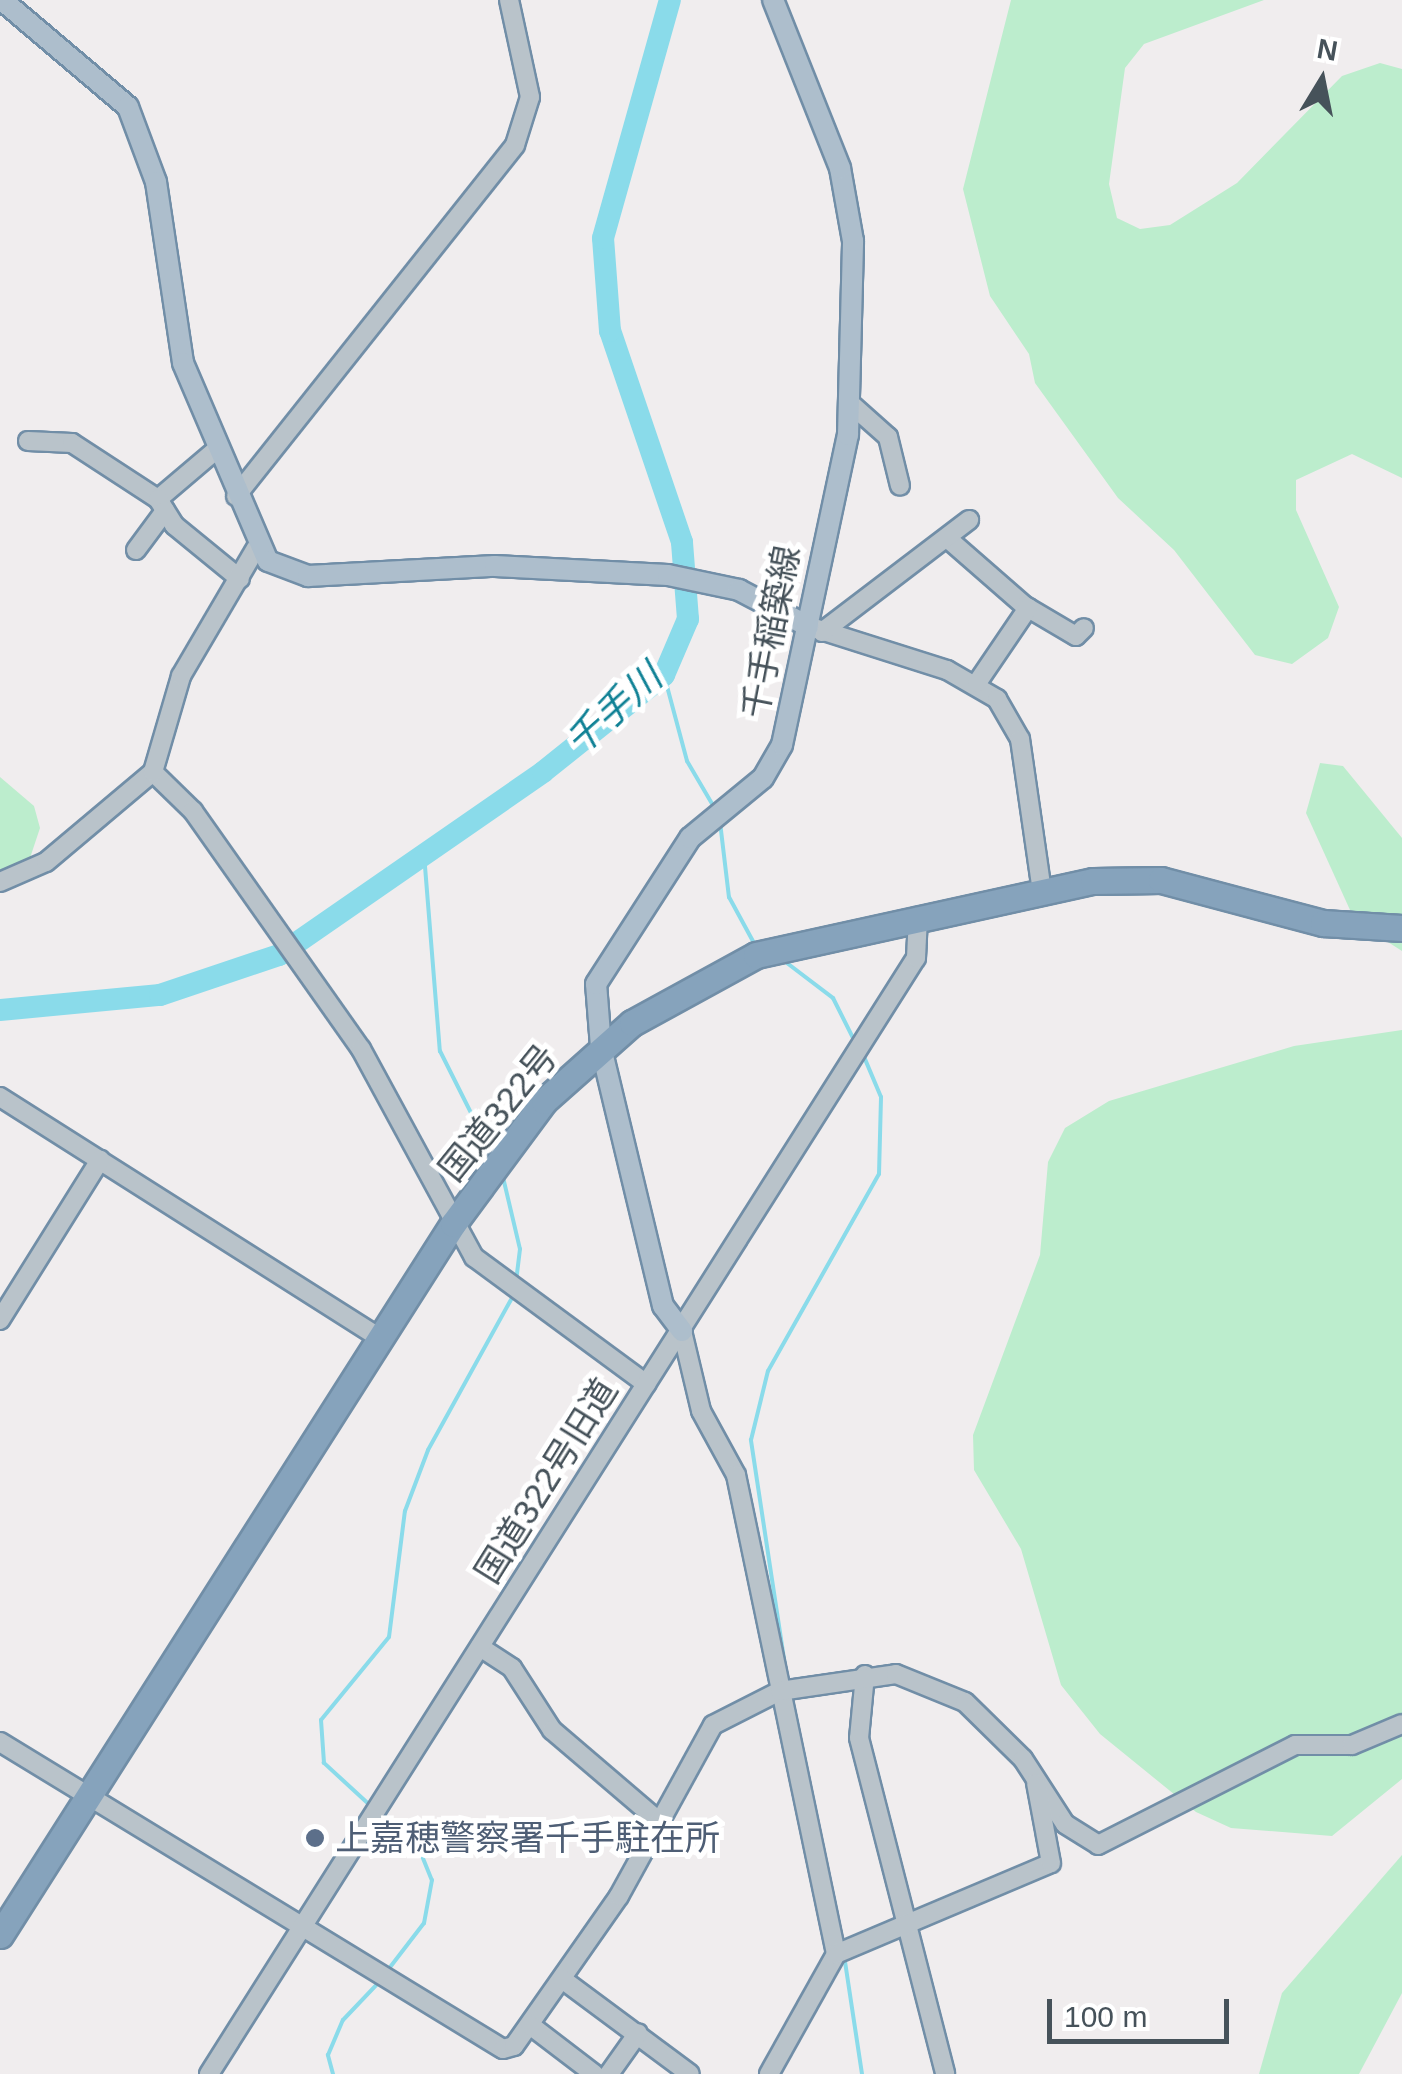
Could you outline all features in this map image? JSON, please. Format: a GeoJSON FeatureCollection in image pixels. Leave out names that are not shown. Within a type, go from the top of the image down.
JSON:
{"type":"FeatureCollection","features":[{"type":"Feature","properties":{"kind":"highway","name":"国道322号"},"geometry":{"type":"LineString","coordinates":[[0,1936],[454,1224],[508,1148],[601,1047],[669,998],[756,956],[792,945],[1042,891],[1162,880],[1323,923],[1402,928]]}},
{"type":"Feature","properties":{"kind":"main road"},"geometry":{"type":"LineString","coordinates":[[2,0],[128,107],[156,182],[183,363],[256,548],[285,572],[308,576],[495,566],[668,574],[705,580],[815,629]]}},
{"type":"Feature","properties":{"kind":"main road","name":"千手稲築線"},"geometry":{"type":"LineString","coordinates":[[682,1330],[662,1306],[601,1047],[596,984],[690,838],[763,778],[792,713],[815,629],[852,405],[853,241],[840,168],[773,0]]}},
{"type":"Feature","properties":{"kind":"street"},"geometry":{"type":"LineString","coordinates":[[236,496],[515,145],[530,97],[509,0]]}},
{"type":"Feature","properties":{"kind":"street"},"geometry":{"type":"LineString","coordinates":[[852,405],[873,414],[888,437],[900,486]]}},
{"type":"Feature","properties":{"kind":"street"},"geometry":{"type":"LineString","coordinates":[[28,440],[72,442],[161,505],[240,579]]}},
{"type":"Feature","properties":{"kind":"street"},"geometry":{"type":"LineString","coordinates":[[136,550],[161,505],[217,448]]}},
{"type":"Feature","properties":{"kind":"street"},"geometry":{"type":"LineString","coordinates":[[815,629],[969,520]]}},
{"type":"Feature","properties":{"kind":"street"},"geometry":{"type":"LineString","coordinates":[[947,538],[1028,608],[1076,636],[1084,628]]}},
{"type":"Feature","properties":{"kind":"street"},"geometry":{"type":"LineString","coordinates":[[0,882],[46,862],[153,772],[180,676],[256,548]]}},
{"type":"Feature","properties":{"kind":"street"},"geometry":{"type":"LineString","coordinates":[[977,683],[1028,608]]}},
{"type":"Feature","properties":{"kind":"street"},"geometry":{"type":"LineString","coordinates":[[815,629],[977,683],[1020,740],[1042,891]]}},
{"type":"Feature","properties":{"kind":"street"},"geometry":{"type":"LineString","coordinates":[[153,772],[193,811],[361,1049],[474,1257],[646,1384]]}},
{"type":"Feature","properties":{"kind":"street","name":"国道322号旧道"},"geometry":{"type":"LineString","coordinates":[[209,2074],[916,958],[918,917]]}},
{"type":"Feature","properties":{"kind":"street"},"geometry":{"type":"LineString","coordinates":[[0,1097],[381,1339]]}},
{"type":"Feature","properties":{"kind":"street"},"geometry":{"type":"LineString","coordinates":[[0,1320],[100,1160]]}},
{"type":"Feature","properties":{"kind":"street"},"geometry":{"type":"LineString","coordinates":[[682,1330],[702,1410],[736,1475],[836,1954]]}},
{"type":"Feature","properties":{"kind":"street"},"geometry":{"type":"LineString","coordinates":[[480,1647],[512,1668],[552,1730],[655,1818]]}},
{"type":"Feature","properties":{"kind":"street"},"geometry":{"type":"LineString","coordinates":[[0,1742],[502,2048],[530,2025],[619,1896],[655,1818],[713,1725],[780,1691],[865,1675],[896,1674],[965,1702],[1036,1782],[1065,1824],[1098,1845],[1295,1745],[1352,1745],[1402,1724]]}},
{"type":"Feature","properties":{"kind":"street"},"geometry":{"type":"LineString","coordinates":[[865,1675],[860,1738],[912,1920],[945,2074]]}},
{"type":"Feature","properties":{"kind":"street"},"geometry":{"type":"LineString","coordinates":[[769,2074],[836,1954],[1051,1863],[1036,1782]]}},
{"type":"Feature","properties":{"kind":"street"},"geometry":{"type":"LineString","coordinates":[[562,1978],[690,2074]]}},
{"type":"Feature","properties":{"kind":"street"},"geometry":{"type":"LineString","coordinates":[[530,2025],[594,2074]]}},
{"type":"Feature","properties":{"kind":"street"},"geometry":{"type":"LineString","coordinates":[[609,2074],[638,2033]]}},
{"type":"Feature","properties":{"kind":"green space"},"geometry":{"type":"Polygon","coordinates":[[[1011,0],[1264,0],[1144,44],[1125,68],[1109,184],[1117,218],[1140,229],[1170,225],[1237,183],[1342,76],[1380,63],[1402,69],[1402,478],[1352,454],[1296,480],[1296,510],[1339,607],[1328,638],[1292,664],[1255,655],[1174,550],[1118,498],[1035,383],[1029,354],[990,296],[963,189],[1011,0]]]}},
{"type":"Feature","properties":{"kind":"green space"},"geometry":{"type":"Polygon","coordinates":[[[1320,763],[1343,766],[1402,838],[1402,951],[1355,921],[1306,813],[1320,763]]]}},
{"type":"Feature","properties":{"kind":"green space"},"geometry":{"type":"Polygon","coordinates":[[[0,777],[34,806],[40,828],[30,858],[0,873],[0,777]]]}},
{"type":"Feature","properties":{"kind":"green space"},"geometry":{"type":"Polygon","coordinates":[[[1402,1030],[1402,1779],[1332,1836],[1231,1828],[1196,1812],[1100,1734],[1061,1685],[1021,1549],[974,1470],[973,1435],[1040,1255],[1048,1162],[1065,1128],[1109,1101],[1294,1046],[1402,1030]]]}},
{"type":"Feature","properties":{"kind":"green space"},"geometry":{"type":"Polygon","coordinates":[[[1402,1855],[1402,1993],[1359,2074],[1259,2074],[1282,1993],[1402,1855]]]}},
{"type":"Feature","properties":{"kind":"waterway","name":"千手川"},"geometry":{"type":"LineString","coordinates":[[0,1010],[160,995],[279,955],[543,772],[664,675],[688,619],[682,542],[610,331],[603,238],[670,0]]}},
{"type":"Feature","properties":{"kind":"waterway"},"geometry":{"type":"LineString","coordinates":[[664,675],[687,761],[715,809]]}},
{"type":"Feature","properties":{"kind":"waterway"},"geometry":{"type":"LineString","coordinates":[[720,822],[729,897],[754,943]]}},
{"type":"Feature","properties":{"kind":"waterway"},"geometry":{"type":"LineString","coordinates":[[424,854],[440,1051],[493,1157]]}},
{"type":"Feature","properties":{"kind":"waterway"},"geometry":{"type":"LineString","coordinates":[[783,960],[833,998],[856,1044]]}},
{"type":"Feature","properties":{"kind":"waterway"},"geometry":{"type":"LineString","coordinates":[[786,1672],[751,1440],[768,1371],[879,1174],[881,1097],[862,1052]]}},
{"type":"Feature","properties":{"kind":"waterway"},"geometry":{"type":"LineString","coordinates":[[502,1173],[520,1249],[516,1281]]}},
{"type":"Feature","properties":{"kind":"waterway"},"geometry":{"type":"LineString","coordinates":[[373,1808],[324,1763],[321,1720],[389,1637],[405,1511],[428,1450],[513,1296]]}},
{"type":"Feature","properties":{"kind":"waterway"},"geometry":{"type":"LineString","coordinates":[[804,1759],[840,1931]]}},
{"type":"Feature","properties":{"kind":"waterway"},"geometry":{"type":"LineString","coordinates":[[381,1813],[418,1846],[432,1880],[424,1923],[388,1970]]}},
{"type":"Feature","properties":{"kind":"waterway"},"geometry":{"type":"LineString","coordinates":[[844,1955],[862,2074]]}},
{"type":"Feature","properties":{"kind":"waterway"},"geometry":{"type":"LineString","coordinates":[[333,2074],[328,2055],[343,2020],[379,1982]]}},
{"type":"Feature","properties":{"kind":"place","name":"上嘉穂警察署千手駐在所"},"geometry":{"type":"Point","coordinates":[315,1838]}}]}
